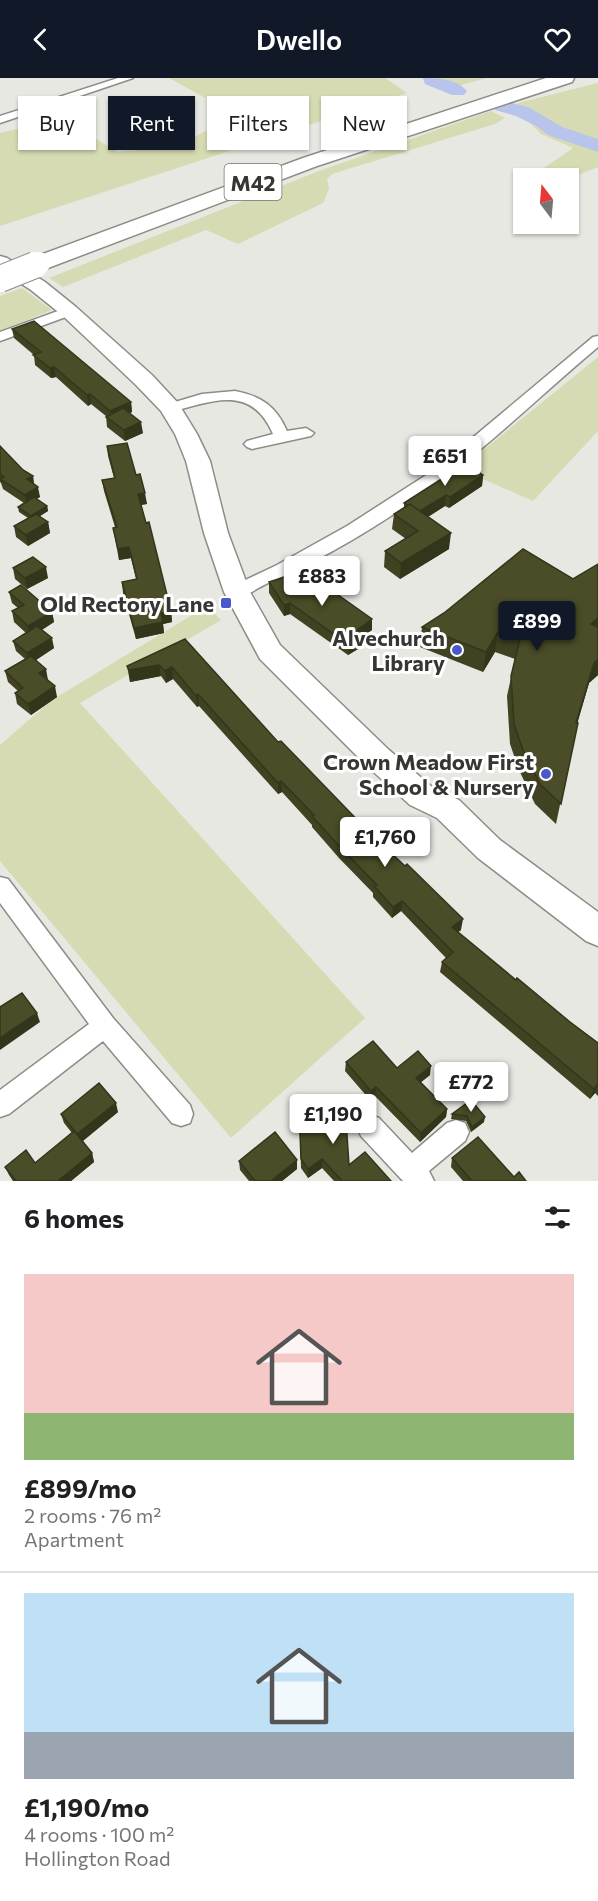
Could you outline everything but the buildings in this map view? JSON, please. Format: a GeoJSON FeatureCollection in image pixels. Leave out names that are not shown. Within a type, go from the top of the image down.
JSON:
{"type":"FeatureCollection","features":[{"type":"Feature","properties":{"kind":"highway","name":"M42"},"geometry":{"type":"LineString","coordinates":[[499,92],[525,78]]}},
{"type":"Feature","properties":{"kind":"highway","name":"M42"},"geometry":{"type":"LineString","coordinates":[[0,262],[32,258],[310,162],[460,104],[499,92],[565,78]]}},
{"type":"Feature","properties":{"kind":"highway","name":"M42"},"geometry":{"type":"LineString","coordinates":[[0,279],[32,258]]}},
{"type":"Feature","properties":{"kind":"main road"},"geometry":{"type":"LineString","coordinates":[[0,262],[38,286],[69,311],[144,380],[170,408],[186,434],[198,461],[216,532],[237,592],[270,652],[378,758],[421,796],[448,809],[489,849],[598,931]]}},
{"type":"Feature","properties":{"kind":"street"},"geometry":{"type":"LineString","coordinates":[[0,120],[128,78]]}},
{"type":"Feature","properties":{"kind":"street"},"geometry":{"type":"LineString","coordinates":[[0,337],[69,311]]}},
{"type":"Feature","properties":{"kind":"street"},"geometry":{"type":"LineString","coordinates":[[237,592],[246,585],[280,572],[312,555],[414,492],[459,460],[598,340]]}},
{"type":"Feature","properties":{"kind":"street"},"geometry":{"type":"LineString","coordinates":[[170,408],[195,399],[225,394],[244,397],[262,405],[279,427],[282,436]]}},
{"type":"Feature","properties":{"kind":"street"},"geometry":{"type":"LineString","coordinates":[[252,444],[282,436],[306,433]]}},
{"type":"Feature","properties":{"kind":"street"},"geometry":{"type":"LineString","coordinates":[[0,886],[105,1026],[181,1113]]}},
{"type":"Feature","properties":{"kind":"street"},"geometry":{"type":"LineString","coordinates":[[0,1105],[105,1026]]}},
{"type":"Feature","properties":{"kind":"street"},"geometry":{"type":"LineString","coordinates":[[370,1127],[416,1176],[456,1132]]}},
{"type":"Feature","properties":{"kind":"green space"},"geometry":{"type":"Polygon","coordinates":[[[169,78],[385,78],[407,93],[398,96],[321,96],[321,121],[309,125],[309,96],[207,96],[207,99],[169,78]]]}},
{"type":"Feature","properties":{"kind":"green space"},"geometry":{"type":"Polygon","coordinates":[[[421,78],[487,78],[450,88],[421,78]]]}},
{"type":"Feature","properties":{"kind":"green space"},"geometry":{"type":"Polygon","coordinates":[[[598,83],[598,167],[579,174],[579,168],[544,168],[573,148],[541,134],[524,117],[505,109],[518,103],[598,83]]]}},
{"type":"Feature","properties":{"kind":"green space"},"geometry":{"type":"Polygon","coordinates":[[[491,111],[505,118],[495,124],[332,174],[327,179],[329,189],[323,203],[238,244],[206,230],[63,287],[49,278],[319,171],[379,150],[407,150],[407,140],[491,111]]]}},
{"type":"Feature","properties":{"kind":"green space"},"geometry":{"type":"Polygon","coordinates":[[[18,129],[18,150],[96,150],[96,139],[108,146],[108,150],[117,152],[195,150],[195,137],[207,130],[207,150],[233,150],[0,226],[0,133],[18,129]]]}},
{"type":"Feature","properties":{"kind":"green space"},"geometry":{"type":"Polygon","coordinates":[[[22,288],[52,310],[0,331],[0,296],[22,288]]]}},
{"type":"Feature","properties":{"kind":"green space"},"geometry":{"type":"Polygon","coordinates":[[[598,357],[598,431],[533,501],[460,469],[598,357]]]}},
{"type":"Feature","properties":{"kind":"green space"},"geometry":{"type":"Polygon","coordinates":[[[207,606],[221,620],[80,703],[365,1018],[231,1138],[0,861],[0,745],[52,700],[207,606]]]}},
{"type":"Feature","properties":{"kind":"waterway"},"geometry":{"type":"LineString","coordinates":[[432,78],[431,80],[458,91]]}},
{"type":"Feature","properties":{"kind":"waterway"},"geometry":{"type":"LineString","coordinates":[[502,106],[523,112],[555,131],[598,146]]}},
{"type":"Feature","properties":{"kind":"place","name":"Old Rectory Lane"},"geometry":{"type":"Point","coordinates":[226,603]}},
{"type":"Feature","properties":{"kind":"place","name":"Alvechurch Library"},"geometry":{"type":"Point","coordinates":[457,650]}},
{"type":"Feature","properties":{"kind":"place","name":"Crown Meadow First School & Nursery"},"geometry":{"type":"Point","coordinates":[546,774]}}]}
